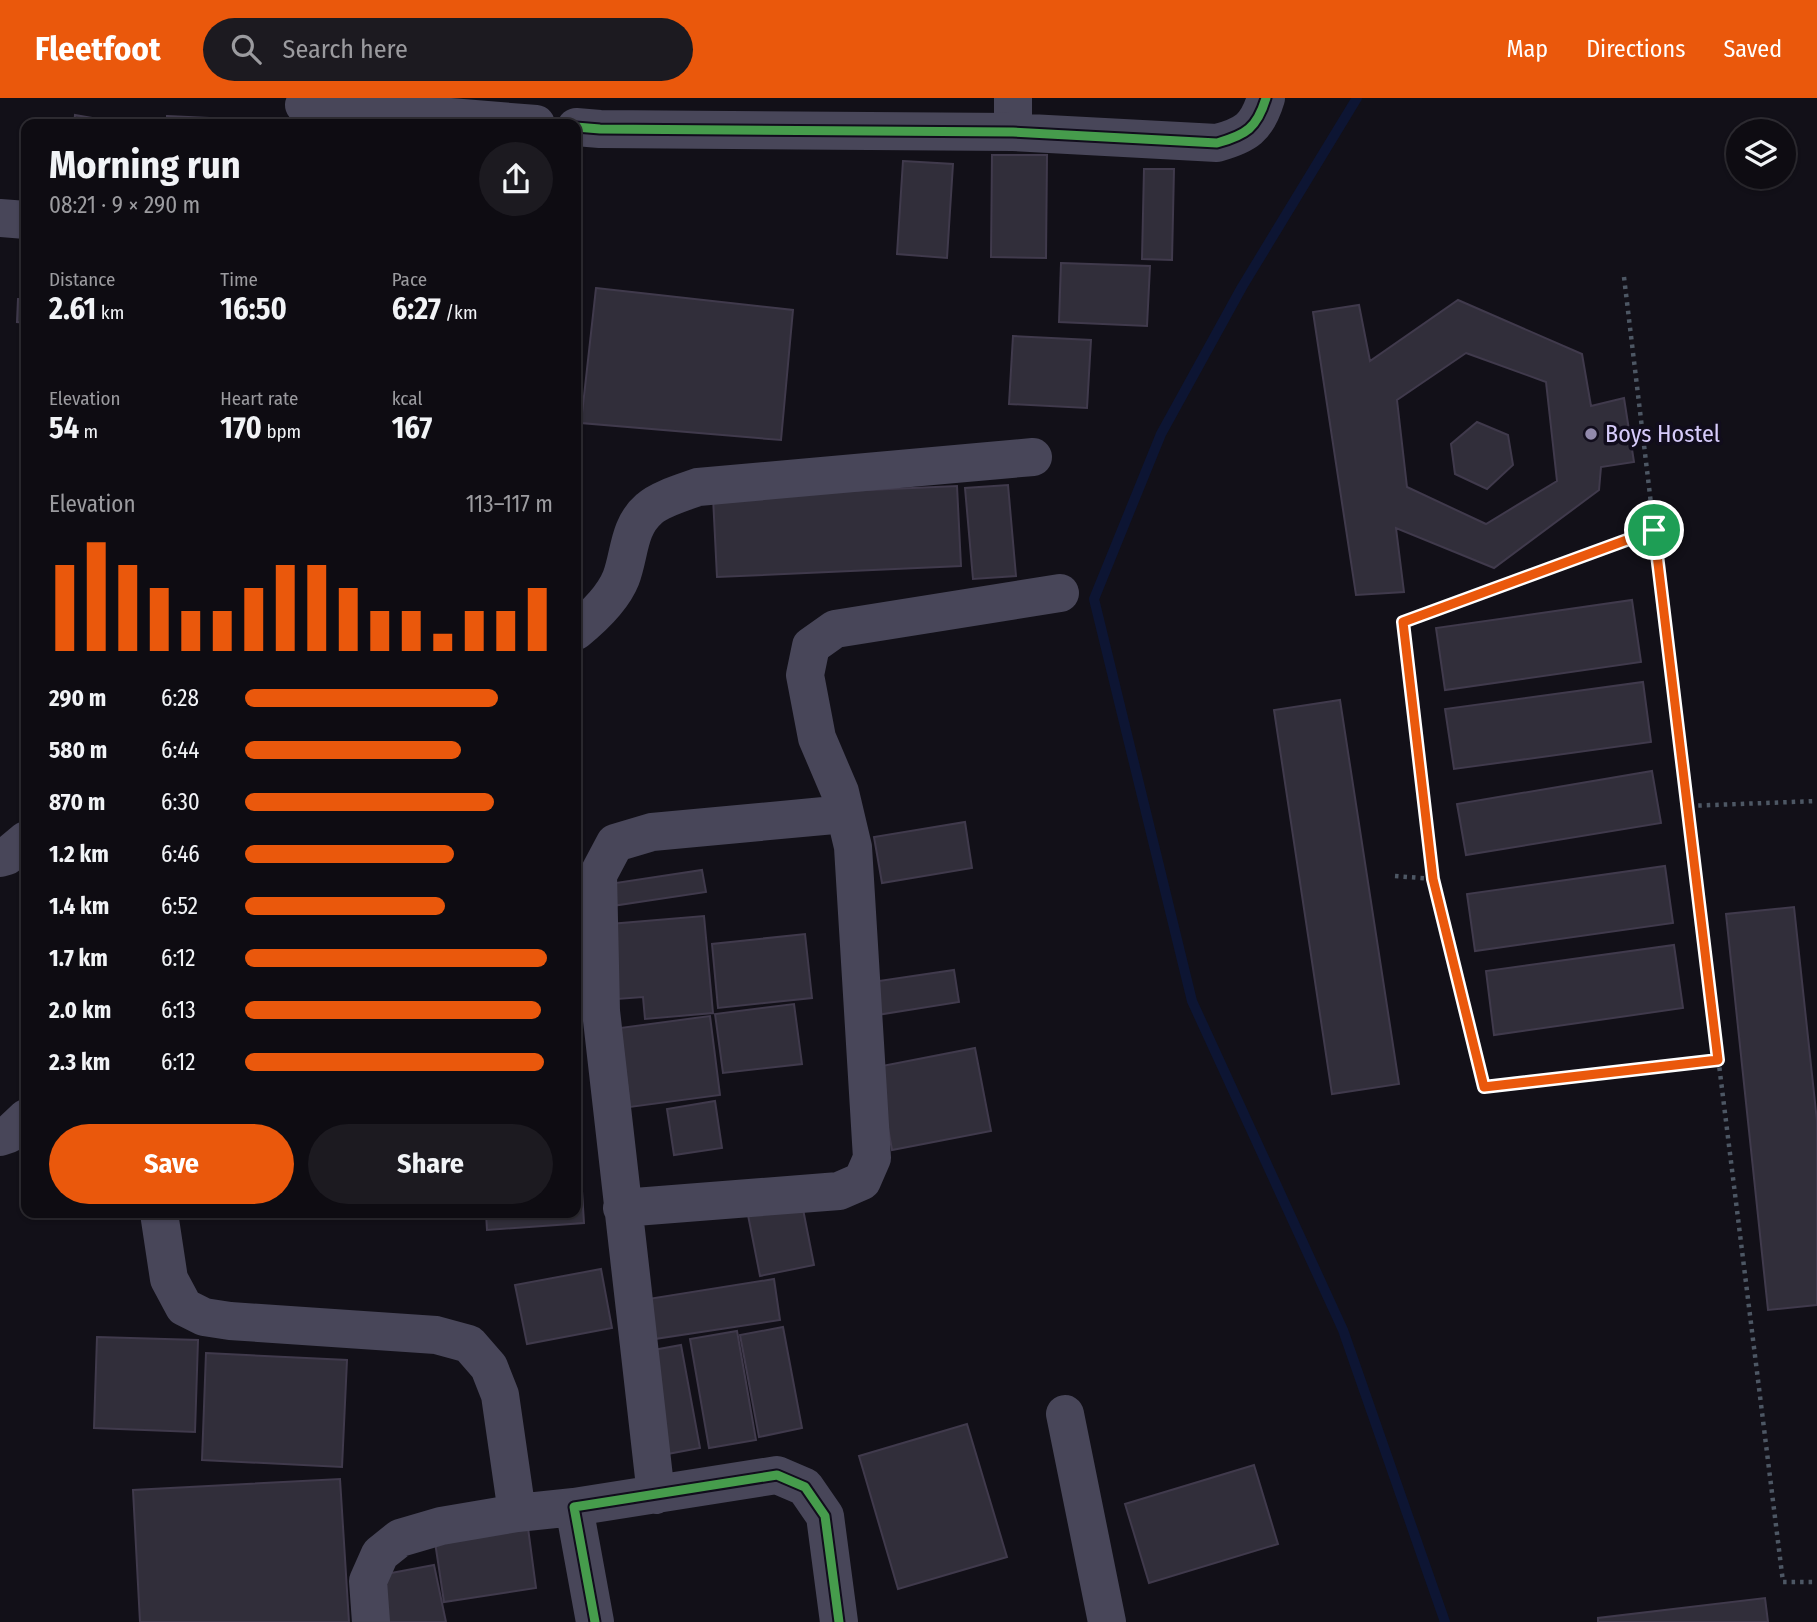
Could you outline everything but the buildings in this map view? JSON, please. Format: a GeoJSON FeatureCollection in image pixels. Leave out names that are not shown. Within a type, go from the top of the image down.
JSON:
{"type":"FeatureCollection","features":[{"type":"Feature","properties":{"kind":"street"},"geometry":{"type":"LineString","coordinates":[[581,127],[614,130],[1013,115],[1217,143],[1239,137],[1258,120],[1266,98]]}},
{"type":"Feature","properties":{"kind":"street"},"geometry":{"type":"LineString","coordinates":[[303,109],[458,119]]}},
{"type":"Feature","properties":{"kind":"street"},"geometry":{"type":"LineString","coordinates":[[0,218],[21,219]]}},
{"type":"Feature","properties":{"kind":"street"},"geometry":{"type":"LineString","coordinates":[[581,627],[597,614],[620,580],[633,530],[649,508],[690,490],[698,487],[1033,457]]}},
{"type":"Feature","properties":{"kind":"street"},"geometry":{"type":"LineString","coordinates":[[622,1208],[839,1191],[862,1181],[872,1158],[853,847],[841,792],[817,738],[805,675],[811,646],[835,629],[1060,593]]}},
{"type":"Feature","properties":{"kind":"street"},"geometry":{"type":"LineString","coordinates":[[656,1495],[622,1208],[588,1012],[598,874],[615,843],[652,832],[845,814]]}},
{"type":"Feature","properties":{"kind":"street"},"geometry":{"type":"LineString","coordinates":[[0,859],[21,844]]}},
{"type":"Feature","properties":{"kind":"street"},"geometry":{"type":"LineString","coordinates":[[0,1138],[21,1122]]}},
{"type":"Feature","properties":{"kind":"street"},"geometry":{"type":"LineString","coordinates":[[160,1218],[169,1279],[184,1307],[204,1317],[436,1335],[469,1344],[489,1367],[500,1395],[517,1513]]}},
{"type":"Feature","properties":{"kind":"street"},"geometry":{"type":"LineString","coordinates":[[1065,1414],[1107,1622]]}},
{"type":"Feature","properties":{"kind":"street"},"geometry":{"type":"LineString","coordinates":[[371,1622],[368,1581],[380,1554],[400,1538],[441,1527],[517,1513],[574,1507],[777,1475],[805,1487],[825,1516],[839,1622]]}},
{"type":"Feature","properties":{"kind":"street"},"geometry":{"type":"LineString","coordinates":[[574,1507],[595,1622]]}},
{"type":"Feature","properties":{"kind":"path"},"geometry":{"type":"LineString","coordinates":[[1624,277],[1783,1581],[1817,1583]]}},
{"type":"Feature","properties":{"kind":"path"},"geometry":{"type":"LineString","coordinates":[[1654,530],[1403,622],[1433,879],[1484,1087],[1718,1060]]}},
{"type":"Feature","properties":{"kind":"path"},"geometry":{"type":"LineString","coordinates":[[1687,806],[1817,801]]}},
{"type":"Feature","properties":{"kind":"path"},"geometry":{"type":"LineString","coordinates":[[1395,876],[1433,879]]}},
{"type":"Feature","properties":{"kind":"waterway"},"geometry":{"type":"LineString","coordinates":[[1357,98],[1242,287],[1161,434],[1094,599],[1192,1001],[1343,1330],[1445,1622]]}},
{"type":"Feature","properties":{"kind":"cycle path"},"geometry":{"type":"LineString","coordinates":[[581,127],[1013,132],[1217,143],[1236,137],[1249,129],[1259,117],[1266,98]]}},
{"type":"Feature","properties":{"kind":"cycle path"},"geometry":{"type":"LineString","coordinates":[[595,1622],[574,1507],[777,1475],[805,1487],[825,1516],[839,1622]]}},
{"type":"Feature","properties":{"kind":"place","name":"Boys Hostel"},"geometry":{"type":"Point","coordinates":[1591,434]}},
{"type":"Feature","properties":{"kind":"route"},"geometry":{"type":"LineString","coordinates":[[1654,530],[1718,1060],[1484,1087],[1433,879],[1403,622],[1654,530]]}}]}
